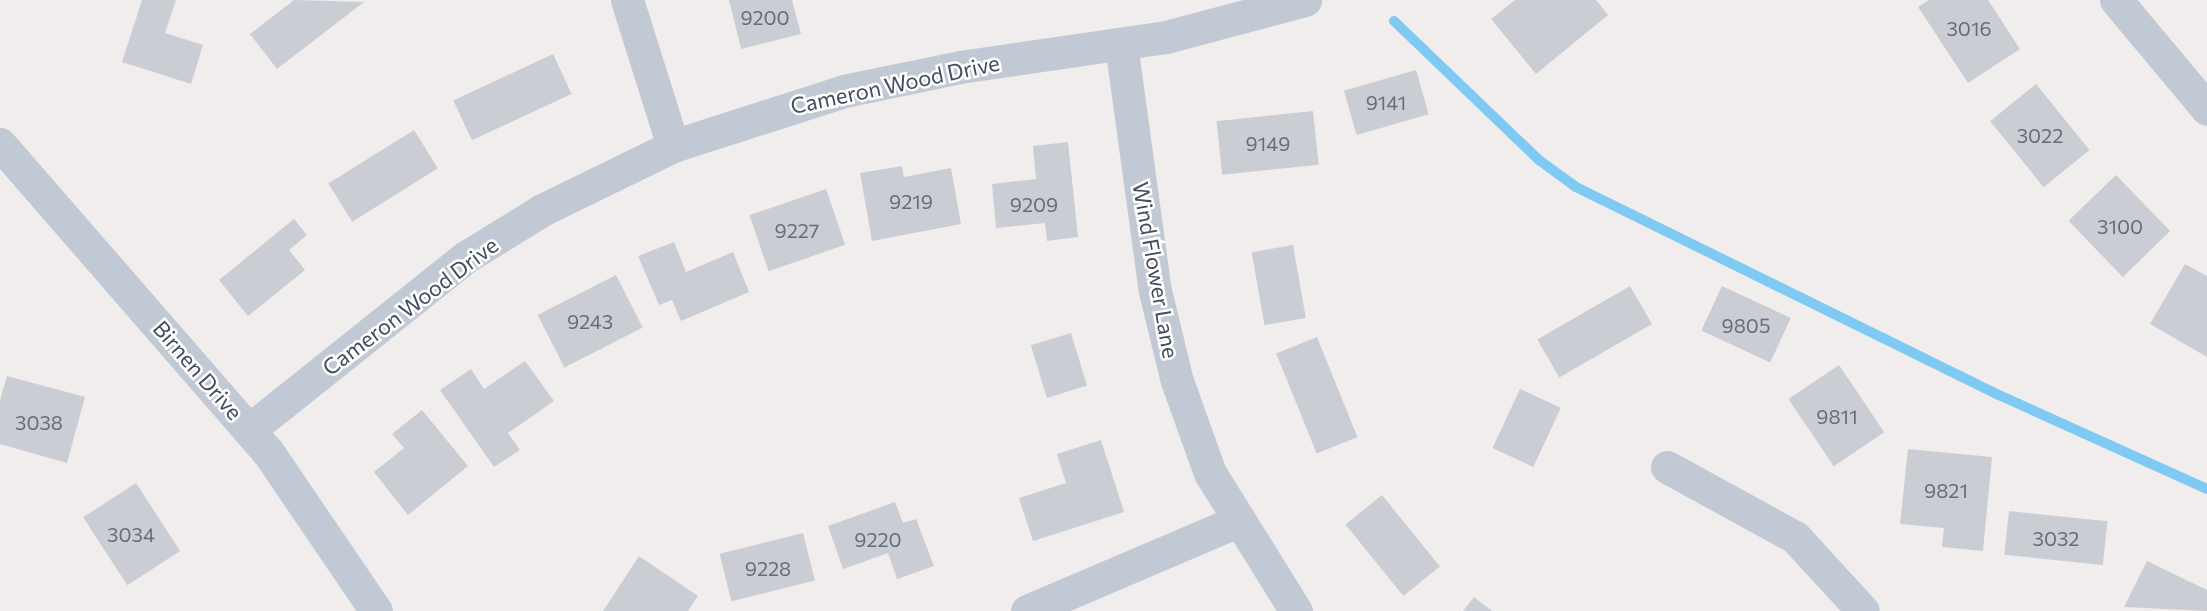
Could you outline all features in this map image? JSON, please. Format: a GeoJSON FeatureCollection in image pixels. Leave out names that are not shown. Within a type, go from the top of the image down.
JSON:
{"type":"FeatureCollection","features":[{"type":"Feature","properties":{"kind":"street"},"geometry":{"type":"LineString","coordinates":[[627,0],[674,146]]}},
{"type":"Feature","properties":{"kind":"street","name":"Cameron Wood Drive"},"geometry":{"type":"LineString","coordinates":[[249,430],[466,257],[542,210],[674,146],[844,90],[1121,44],[1305,0]]}},
{"type":"Feature","properties":{"kind":"street"},"geometry":{"type":"LineString","coordinates":[[2116,0],[2207,109]]}},
{"type":"Feature","properties":{"kind":"street","name":"Wind Flower Lane"},"geometry":{"type":"LineString","coordinates":[[1121,44],[1165,336],[1210,473],[1236,522],[1296,611]]}},
{"type":"Feature","properties":{"kind":"street","name":"Birnen Drive"},"geometry":{"type":"LineString","coordinates":[[0,144],[249,430],[376,611]]}},
{"type":"Feature","properties":{"kind":"street"},"geometry":{"type":"LineString","coordinates":[[1667,467],[1795,537],[1863,611]]}},
{"type":"Feature","properties":{"kind":"street"},"geometry":{"type":"LineString","coordinates":[[1027,611],[1236,522]]}},
{"type":"Feature","properties":{"kind":"building"},"geometry":{"type":"Polygon","coordinates":[[[142,0],[176,0],[165,33],[203,45],[191,84],[122,62],[142,0]]]}},
{"type":"Feature","properties":{"kind":"building"},"geometry":{"type":"Polygon","coordinates":[[[294,0],[364,2],[277,69],[250,34],[294,0]]]}},
{"type":"Feature","properties":{"kind":"building"},"geometry":{"type":"Polygon","coordinates":[[[729,0],[792,0],[801,34],[741,49],[729,0]]]}},
{"type":"Feature","properties":{"kind":"building"},"geometry":{"type":"Polygon","coordinates":[[[1515,0],[1596,0],[1608,15],[1536,74],[1491,19],[1515,0]]]}},
{"type":"Feature","properties":{"kind":"building"},"geometry":{"type":"Polygon","coordinates":[[[1929,0],[1988,0],[2020,49],[1968,83],[1918,7],[1929,0]]]}},
{"type":"Feature","properties":{"kind":"building"},"geometry":{"type":"Polygon","coordinates":[[[553,54],[572,94],[472,140],[453,100],[553,54]]]}},
{"type":"Feature","properties":{"kind":"building"},"geometry":{"type":"Polygon","coordinates":[[[1416,70],[1429,114],[1357,135],[1344,91],[1416,70]]]}},
{"type":"Feature","properties":{"kind":"building"},"geometry":{"type":"Polygon","coordinates":[[[2036,84],[2089,150],[2044,187],[1990,121],[2036,84]]]}},
{"type":"Feature","properties":{"kind":"building"},"geometry":{"type":"Polygon","coordinates":[[[1313,111],[1319,165],[1222,175],[1217,121],[1313,111]]]}},
{"type":"Feature","properties":{"kind":"building"},"geometry":{"type":"Polygon","coordinates":[[[414,130],[438,168],[352,222],[328,184],[414,130]]]}},
{"type":"Feature","properties":{"kind":"building"},"geometry":{"type":"Polygon","coordinates":[[[1068,142],[1078,237],[1047,241],[1045,223],[996,228],[992,184],[1036,179],[1033,146],[1068,142]]]}},
{"type":"Feature","properties":{"kind":"building"},"geometry":{"type":"Polygon","coordinates":[[[902,166],[904,177],[951,168],[961,224],[872,241],[860,173],[902,166]]]}},
{"type":"Feature","properties":{"kind":"building"},"geometry":{"type":"Polygon","coordinates":[[[2116,175],[2170,231],[2123,277],[2069,221],[2116,175]]]}},
{"type":"Feature","properties":{"kind":"building"},"geometry":{"type":"Polygon","coordinates":[[[826,189],[845,245],[769,271],[749,215],[826,189]]]}},
{"type":"Feature","properties":{"kind":"building"},"geometry":{"type":"Polygon","coordinates":[[[294,219],[307,235],[289,250],[305,270],[248,316],[219,280],[294,219]]]}},
{"type":"Feature","properties":{"kind":"building"},"geometry":{"type":"Polygon","coordinates":[[[674,242],[686,272],[733,252],[749,292],[681,321],[672,300],[659,305],[638,256],[674,242]]]}},
{"type":"Feature","properties":{"kind":"building"},"geometry":{"type":"Polygon","coordinates":[[[1293,245],[1306,318],[1264,325],[1252,252],[1293,245]]]}},
{"type":"Feature","properties":{"kind":"building"},"geometry":{"type":"Polygon","coordinates":[[[2185,264],[2207,276],[2207,357],[2150,324],[2185,264]]]}},
{"type":"Feature","properties":{"kind":"building"},"geometry":{"type":"Polygon","coordinates":[[[616,275],[643,328],[564,368],[538,315],[616,275]]]}},
{"type":"Feature","properties":{"kind":"building"},"geometry":{"type":"Polygon","coordinates":[[[1630,286],[1652,324],[1559,378],[1537,340],[1630,286]]]}},
{"type":"Feature","properties":{"kind":"building"},"geometry":{"type":"Polygon","coordinates":[[[1722,286],[1791,318],[1770,363],[1701,330],[1722,286]]]}},
{"type":"Feature","properties":{"kind":"building"},"geometry":{"type":"Polygon","coordinates":[[[1071,333],[1087,386],[1047,398],[1031,345],[1071,333]]]}},
{"type":"Feature","properties":{"kind":"building"},"geometry":{"type":"Polygon","coordinates":[[[1317,337],[1357,437],[1317,454],[1276,353],[1317,337]]]}},
{"type":"Feature","properties":{"kind":"building"},"geometry":{"type":"Polygon","coordinates":[[[525,361],[554,401],[508,433],[520,450],[494,467],[440,390],[471,369],[484,389],[525,361]]]}},
{"type":"Feature","properties":{"kind":"building"},"geometry":{"type":"Polygon","coordinates":[[[1839,365],[1884,432],[1834,466],[1788,399],[1839,365]]]}},
{"type":"Feature","properties":{"kind":"building"},"geometry":{"type":"Polygon","coordinates":[[[7,376],[85,397],[67,463],[0,444],[0,400],[7,376]]]}},
{"type":"Feature","properties":{"kind":"building"},"geometry":{"type":"Polygon","coordinates":[[[1520,389],[1561,408],[1533,467],[1493,448],[1520,389]]]}},
{"type":"Feature","properties":{"kind":"building"},"geometry":{"type":"Polygon","coordinates":[[[422,410],[468,466],[408,515],[374,472],[404,448],[392,434],[422,410]]]}},
{"type":"Feature","properties":{"kind":"building"},"geometry":{"type":"Polygon","coordinates":[[[1101,440],[1124,512],[1033,541],[1019,498],[1066,483],[1057,454],[1101,440]]]}},
{"type":"Feature","properties":{"kind":"building"},"geometry":{"type":"Polygon","coordinates":[[[1908,449],[1992,457],[1983,551],[1942,547],[1944,528],[1900,524],[1908,449]]]}},
{"type":"Feature","properties":{"kind":"building"},"geometry":{"type":"Polygon","coordinates":[[[136,483],[180,551],[127,585],[83,517],[136,483]]]}},
{"type":"Feature","properties":{"kind":"building"},"geometry":{"type":"Polygon","coordinates":[[[1382,495],[1440,566],[1403,596],[1345,525],[1382,495]]]}},
{"type":"Feature","properties":{"kind":"building"},"geometry":{"type":"Polygon","coordinates":[[[895,502],[903,523],[916,519],[934,566],[897,579],[888,553],[843,569],[828,526],[895,502]]]}},
{"type":"Feature","properties":{"kind":"building"},"geometry":{"type":"Polygon","coordinates":[[[2009,511],[2107,521],[2103,565],[2004,555],[2009,511]]]}},
{"type":"Feature","properties":{"kind":"building"},"geometry":{"type":"Polygon","coordinates":[[[803,533],[815,581],[731,601],[720,554],[803,533]]]}},
{"type":"Feature","properties":{"kind":"building"},"geometry":{"type":"Polygon","coordinates":[[[639,556],[698,596],[688,611],[603,611],[639,556]]]}},
{"type":"Feature","properties":{"kind":"building"},"geometry":{"type":"Polygon","coordinates":[[[2147,561],[2207,590],[2207,611],[2124,607],[2147,561]]]}},
{"type":"Feature","properties":{"kind":"building"},"geometry":{"type":"Polygon","coordinates":[[[1474,597],[1492,611],[1463,611],[1474,597]]]}},
{"type":"Feature","properties":{"kind":"waterway"},"geometry":{"type":"LineString","coordinates":[[1394,21],[1539,160],[1576,187],[1999,395],[2207,489]]}}]}
